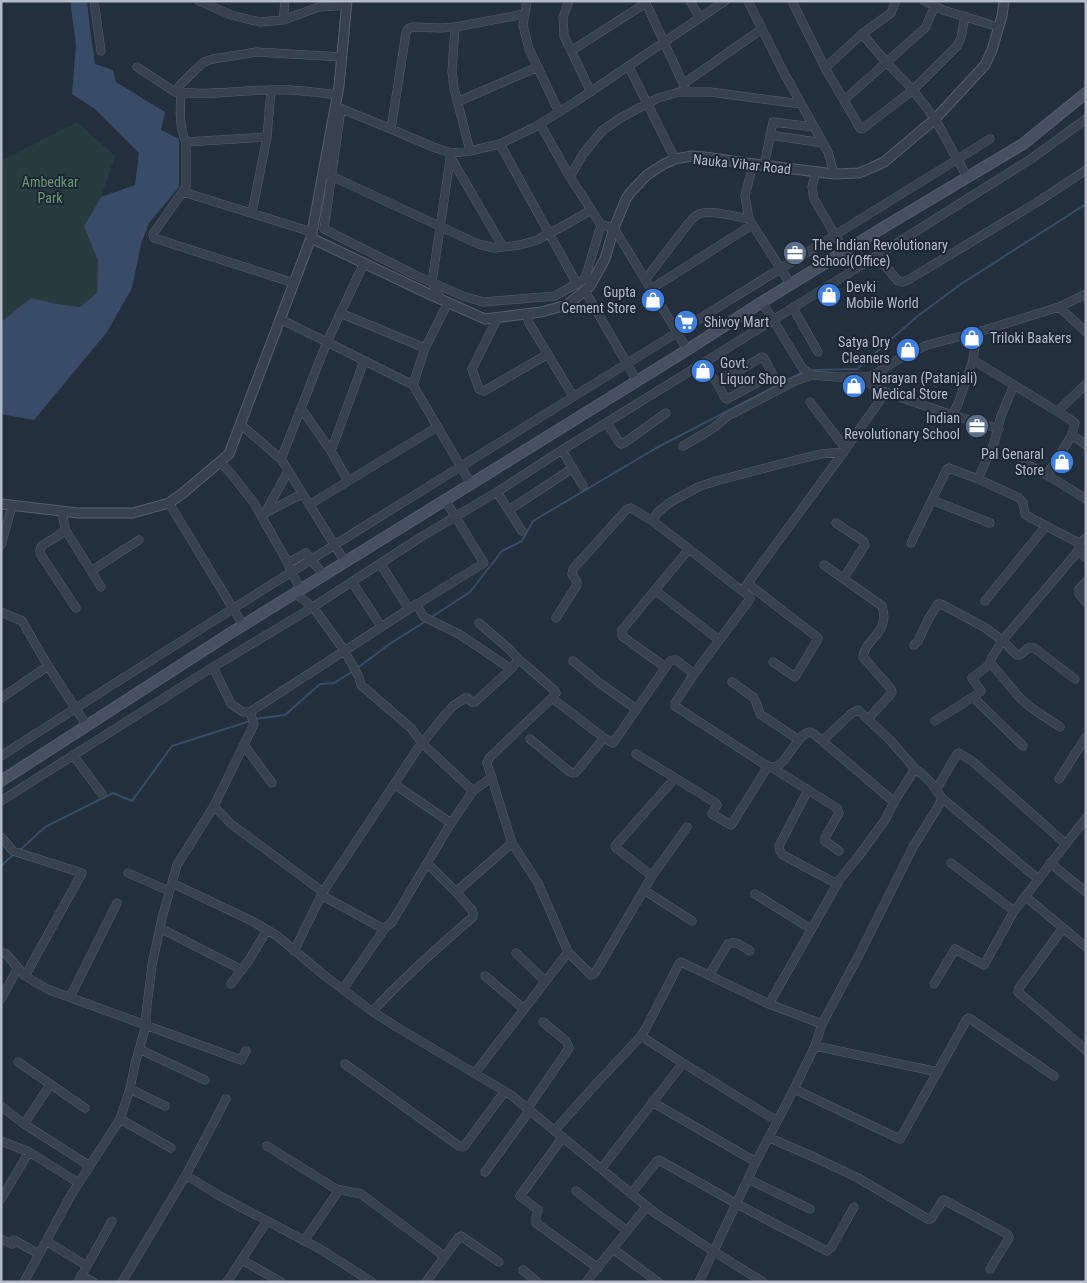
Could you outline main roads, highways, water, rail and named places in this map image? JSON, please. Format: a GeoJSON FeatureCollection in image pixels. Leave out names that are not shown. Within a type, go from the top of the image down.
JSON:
{"type":"FeatureCollection","features":[{"type":"Feature","properties":{"kind":"main road"},"geometry":{"type":"LineString","coordinates":[[1,781],[243,625],[762,302],[1023,144],[1086,93]]}},
{"type":"Feature","properties":{"kind":"water"},"geometry":{"type":"Polygon","coordinates":[[[71,1],[87,1],[95,64],[113,70],[116,82],[165,112],[161,130],[179,139],[179,187],[149,223],[141,244],[132,288],[107,332],[34,420],[1,414],[1,322],[31,298],[80,307],[97,293],[98,261],[84,226],[101,197],[135,185],[139,153],[95,109],[72,94],[76,45],[71,1]]]}},
{"type":"Feature","properties":{"kind":"waterway"},"geometry":{"type":"LineString","coordinates":[[810,371],[857,369],[919,315],[961,284],[1086,204]]}},
{"type":"Feature","properties":{"kind":"waterway"},"geometry":{"type":"LineString","coordinates":[[430,618],[470,592],[502,551],[522,541],[533,521],[658,447],[803,372]]}},
{"type":"Feature","properties":{"kind":"waterway"},"geometry":{"type":"LineString","coordinates":[[356,669],[391,643],[426,621]]}},
{"type":"Feature","properties":{"kind":"waterway"},"geometry":{"type":"LineString","coordinates":[[254,719],[285,715],[320,684],[334,683],[352,672]]}},
{"type":"Feature","properties":{"kind":"waterway"},"geometry":{"type":"LineString","coordinates":[[20,850],[45,827],[113,793],[132,801],[172,746],[250,721]]}},
{"type":"Feature","properties":{"kind":"waterway"},"geometry":{"type":"LineString","coordinates":[[1,866],[14,854]]}},
{"type":"Feature","properties":{"kind":"place","name":"The Indian Revolutionary School(Office)"},"geometry":{"type":"Point","coordinates":[795,253]}},
{"type":"Feature","properties":{"kind":"place","name":"Devki Mobile World"},"geometry":{"type":"Point","coordinates":[829,295]}},
{"type":"Feature","properties":{"kind":"place","name":"Gupta Cement Store"},"geometry":{"type":"Point","coordinates":[653,300]}},
{"type":"Feature","properties":{"kind":"place","name":"Shivoy Mart"},"geometry":{"type":"Point","coordinates":[686,322]}},
{"type":"Feature","properties":{"kind":"place","name":"Triloki Baakers"},"geometry":{"type":"Point","coordinates":[972,338]}},
{"type":"Feature","properties":{"kind":"place","name":"Satya Dry Cleaners"},"geometry":{"type":"Point","coordinates":[908,350]}},
{"type":"Feature","properties":{"kind":"place","name":"Govt. Liquor Shop"},"geometry":{"type":"Point","coordinates":[703,371]}},
{"type":"Feature","properties":{"kind":"place","name":"Narayan (Patanjali) Medical Store"},"geometry":{"type":"Point","coordinates":[854,386]}},
{"type":"Feature","properties":{"kind":"place","name":"Indian Revolutionary School"},"geometry":{"type":"Point","coordinates":[977,426]}},
{"type":"Feature","properties":{"kind":"place","name":"Pal Genaral Store"},"geometry":{"type":"Point","coordinates":[1062,462]}},
{"type":"Feature","properties":{"kind":"park label","name":"Ambedkar Park"},"geometry":{"type":"Point","coordinates":[50,190]}}]}
